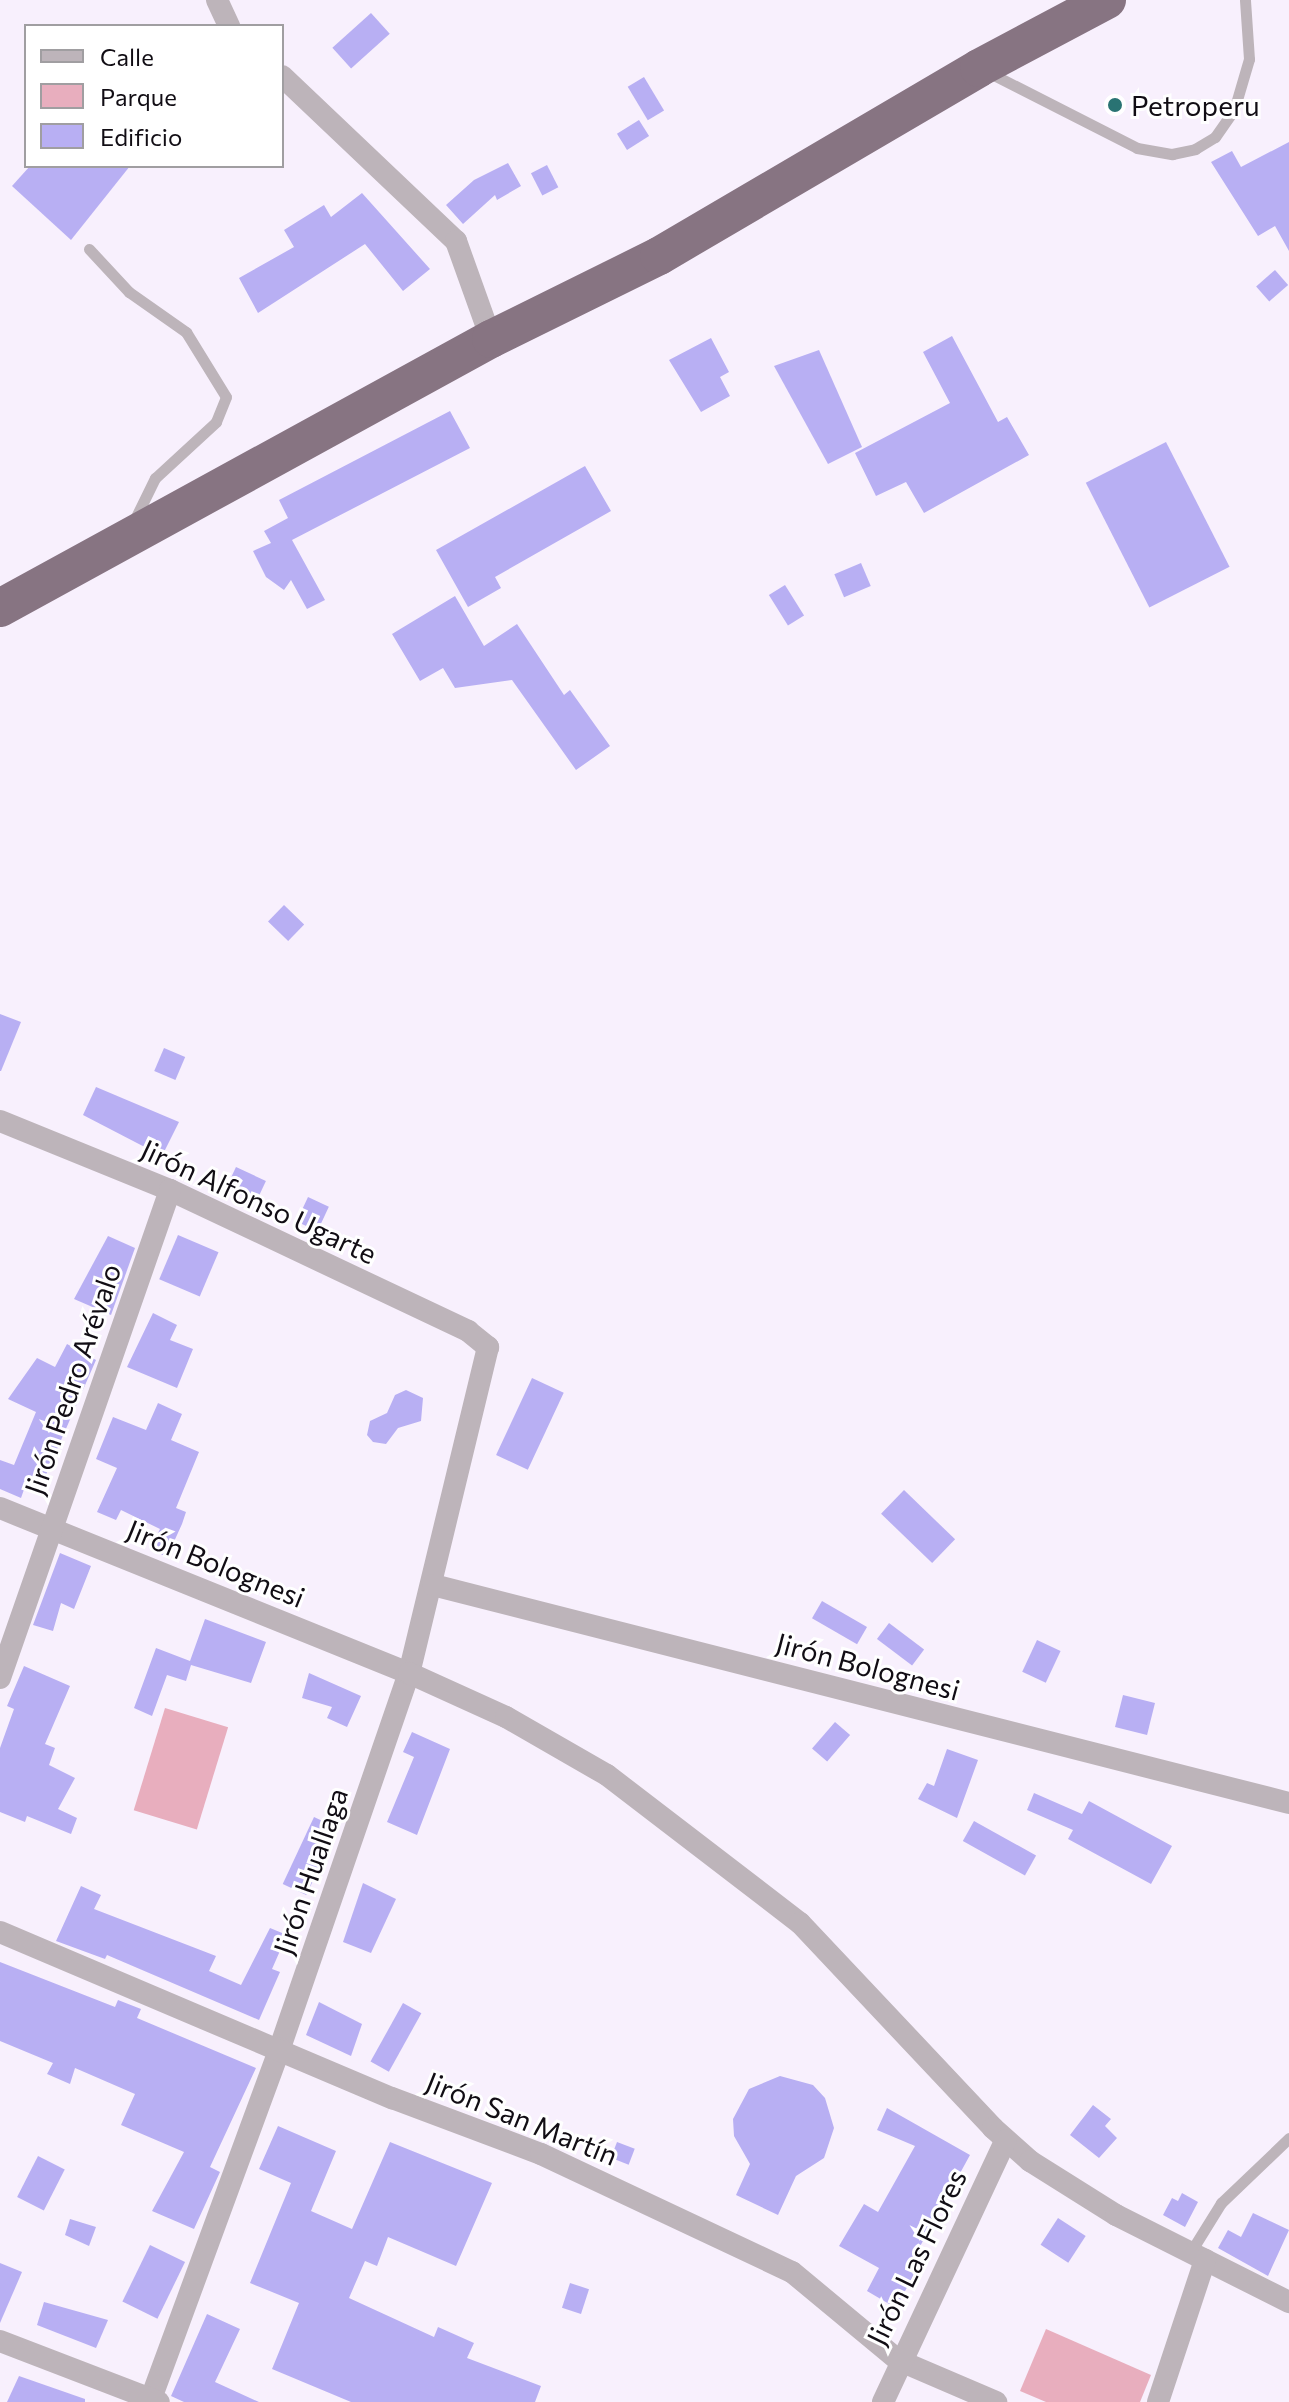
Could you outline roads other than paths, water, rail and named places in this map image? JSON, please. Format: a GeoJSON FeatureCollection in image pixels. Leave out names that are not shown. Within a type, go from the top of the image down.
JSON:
{"type":"FeatureCollection","features":[{"type":"Feature","properties":{"kind":"highway"},"geometry":{"type":"LineString","coordinates":[[0,608],[127,543],[491,339],[659,256],[979,68],[1107,0]]}},
{"type":"Feature","properties":{"kind":"street"},"geometry":{"type":"LineString","coordinates":[[217,0],[228,24]]}},
{"type":"Feature","properties":{"kind":"street"},"geometry":{"type":"LineString","coordinates":[[284,78],[456,241],[491,339]]}},
{"type":"Feature","properties":{"kind":"street","name":"Jirón Alfonso Ugarte"},"geometry":{"type":"LineString","coordinates":[[0,1121],[170,1190],[468,1331],[488,1347]]}},
{"type":"Feature","properties":{"kind":"street","name":"Jirón Pedro Arévalo"},"geometry":{"type":"LineString","coordinates":[[0,1678],[170,1190]]}},
{"type":"Feature","properties":{"kind":"street","name":"Jirón Huallaga"},"geometry":{"type":"LineString","coordinates":[[153,2401],[280,2048],[409,1673],[433,1585],[488,1347]]}},
{"type":"Feature","properties":{"kind":"street","name":"Jirón Bolognesi"},"geometry":{"type":"LineString","coordinates":[[0,1508],[409,1673],[506,1717],[607,1775],[800,1923],[1006,2140],[1116,2215],[1289,2302]]}},
{"type":"Feature","properties":{"kind":"street","name":"Jirón Bolognesi"},"geometry":{"type":"LineString","coordinates":[[433,1585],[1289,1803]]}},
{"type":"Feature","properties":{"kind":"street","name":"Jirón San Martín"},"geometry":{"type":"LineString","coordinates":[[0,1932],[541,2154],[792,2272],[898,2360],[996,2402]]}},
{"type":"Feature","properties":{"kind":"street","name":"Jirón Las Flores"},"geometry":{"type":"LineString","coordinates":[[883,2402],[898,2360],[1006,2140]]}},
{"type":"Feature","properties":{"kind":"street"},"geometry":{"type":"LineString","coordinates":[[1158,2402],[1197,2256]]}},
{"type":"Feature","properties":{"kind":"street"},"geometry":{"type":"LineString","coordinates":[[0,2341],[153,2401]]}},
{"type":"Feature","properties":{"kind":"lane"},"geometry":{"type":"LineString","coordinates":[[979,68],[1137,148],[1172,154],[1195,149],[1215,137],[1234,110],[1249,59],[1245,0]]}},
{"type":"Feature","properties":{"kind":"lane"},"geometry":{"type":"LineString","coordinates":[[89,249],[129,292],[186,332],[226,397],[216,422],[146,491],[127,543]]}},
{"type":"Feature","properties":{"kind":"lane"},"geometry":{"type":"LineString","coordinates":[[1197,2256],[1221,2203],[1289,2138]]}},
{"type":"Feature","properties":{"kind":"place","name":"Petroperu"},"geometry":{"type":"Point","coordinates":[1115,105]}}]}
